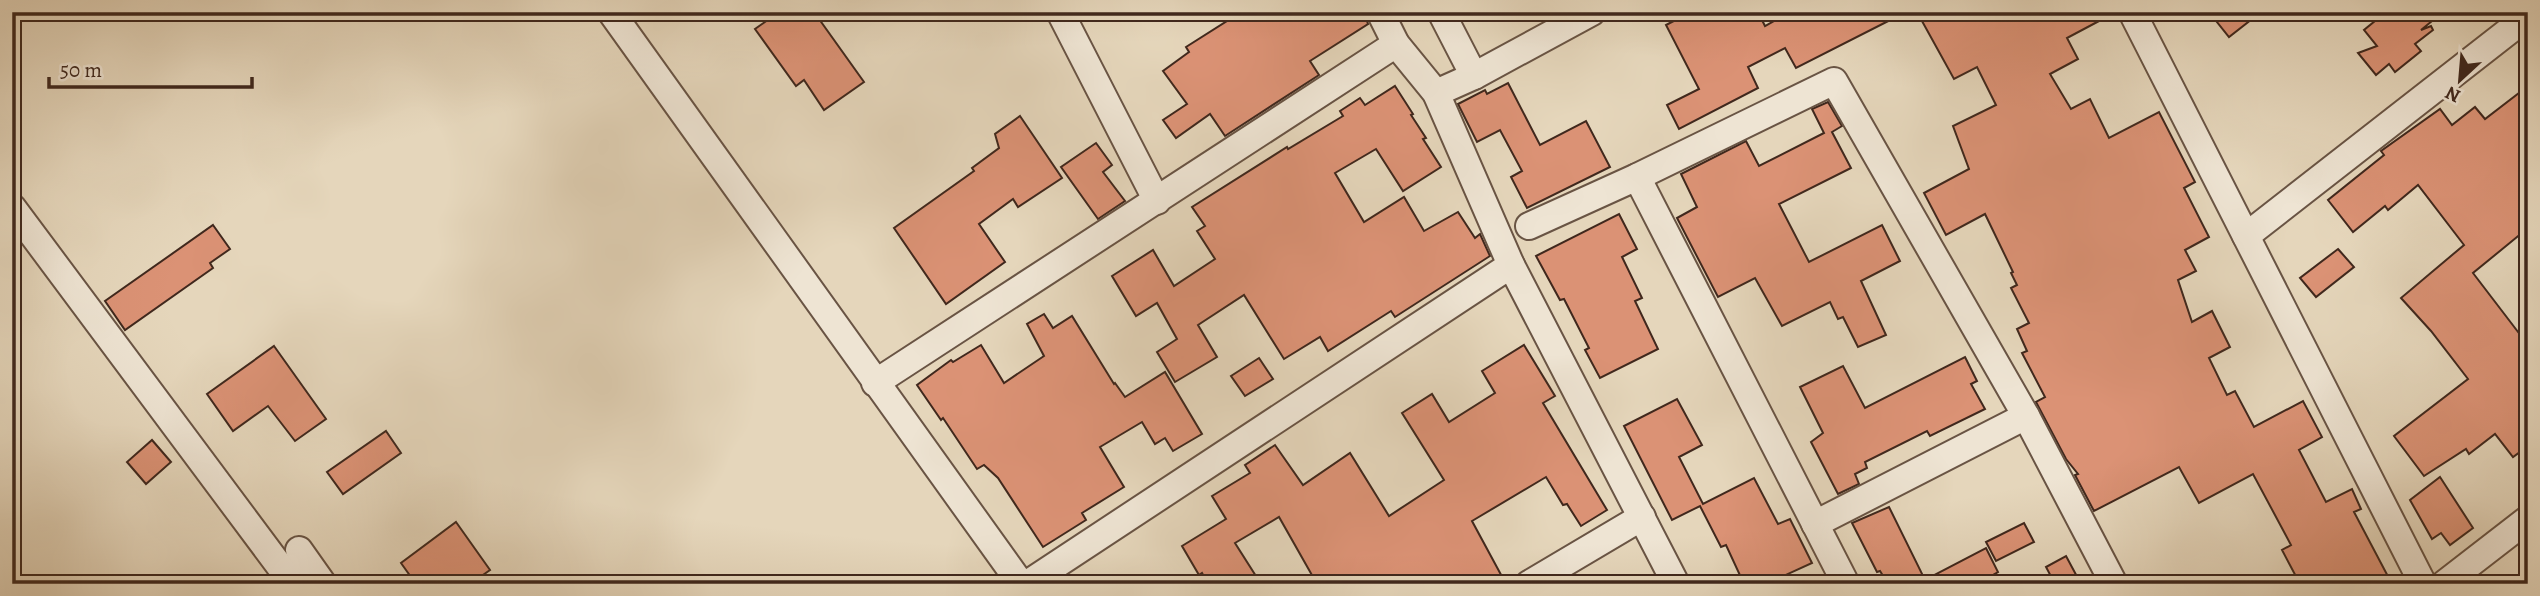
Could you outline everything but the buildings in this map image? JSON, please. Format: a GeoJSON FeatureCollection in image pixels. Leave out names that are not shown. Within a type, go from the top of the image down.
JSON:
{"type":"FeatureCollection","features":[{"type":"Feature","properties":{"kind":"street"},"geometry":{"type":"LineString","coordinates":[[611,12],[1021,584]]}},
{"type":"Feature","properties":{"kind":"street"},"geometry":{"type":"LineString","coordinates":[[1060,12],[1157,201]]}},
{"type":"Feature","properties":{"kind":"street"},"geometry":{"type":"LineString","coordinates":[[1380,12],[1396,44],[1437,93],[1511,265],[1676,584]]}},
{"type":"Feature","properties":{"kind":"street"},"geometry":{"type":"LineString","coordinates":[[1441,12],[1474,76]]}},
{"type":"Feature","properties":{"kind":"street"},"geometry":{"type":"LineString","coordinates":[[1437,93],[1592,12]]}},
{"type":"Feature","properties":{"kind":"street"},"geometry":{"type":"LineString","coordinates":[[2132,12],[2423,584]]}},
{"type":"Feature","properties":{"kind":"street"},"geometry":{"type":"LineString","coordinates":[[2246,236],[2528,16]]}},
{"type":"Feature","properties":{"kind":"street"},"geometry":{"type":"LineString","coordinates":[[876,383],[1396,44]]}},
{"type":"Feature","properties":{"kind":"street"},"geometry":{"type":"LineString","coordinates":[[1529,226],[1637,177],[1834,81],[2026,416],[2114,584]]}},
{"type":"Feature","properties":{"kind":"street"},"geometry":{"type":"LineString","coordinates":[[1637,177],[1846,584]]}},
{"type":"Feature","properties":{"kind":"street"},"geometry":{"type":"LineString","coordinates":[[12,207],[293,584]]}},
{"type":"Feature","properties":{"kind":"street"},"geometry":{"type":"LineString","coordinates":[[1027,584],[1511,265]]}},
{"type":"Feature","properties":{"kind":"street"},"geometry":{"type":"LineString","coordinates":[[1815,524],[2026,416]]}},
{"type":"Feature","properties":{"kind":"street"},"geometry":{"type":"LineString","coordinates":[[1529,584],[1642,517]]}},
{"type":"Feature","properties":{"kind":"street"},"geometry":{"type":"LineString","coordinates":[[2444,584],[2528,519]]}},
{"type":"Feature","properties":{"kind":"street"},"geometry":{"type":"LineString","coordinates":[[299,551],[323,584]]}}]}
